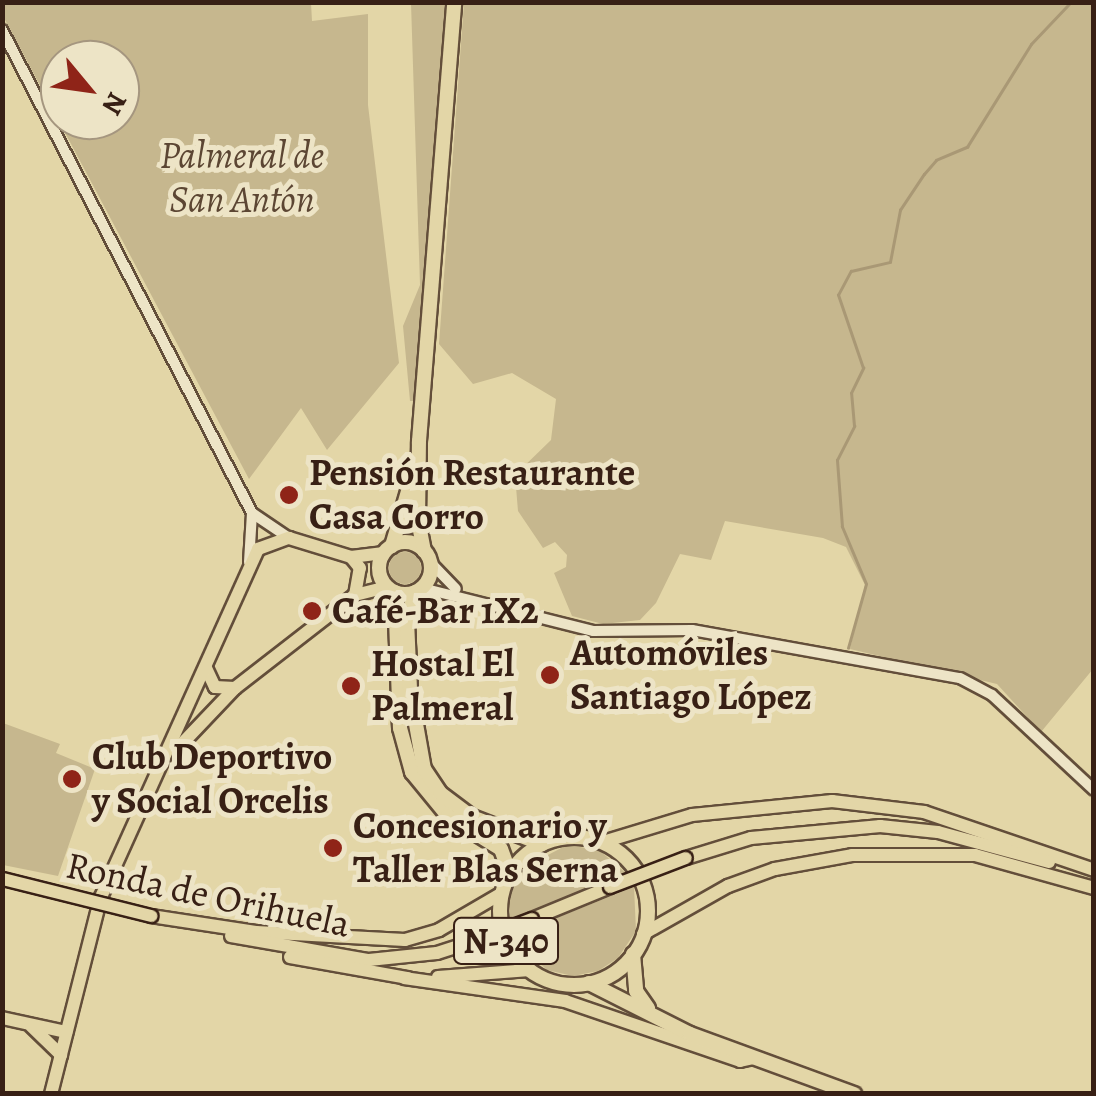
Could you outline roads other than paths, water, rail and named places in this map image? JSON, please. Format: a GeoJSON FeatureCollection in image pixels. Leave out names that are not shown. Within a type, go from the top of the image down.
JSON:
{"type":"FeatureCollection","features":[{"type":"Feature","properties":{"kind":"highway","name":"N-340"},"geometry":{"type":"LineString","coordinates":[[454,2],[419,442],[427,556],[407,620],[410,690],[424,769],[440,793],[472,817],[542,844]]}},
{"type":"Feature","properties":{"kind":"highway","name":"N-340"},"geometry":{"type":"LineString","coordinates":[[419,442],[379,570],[391,590],[398,708],[412,772],[448,816],[501,849],[510,874]]}},
{"type":"Feature","properties":{"kind":"highway"},"geometry":{"type":"LineString","coordinates":[[388,549],[412,543],[427,556]]}},
{"type":"Feature","properties":{"kind":"highway"},"geometry":{"type":"LineString","coordinates":[[391,590],[418,590]]}},
{"type":"Feature","properties":{"kind":"highway","name":"N-340"},"geometry":{"type":"LineString","coordinates":[[603,842],[566,837],[542,844],[510,874],[502,893],[508,944],[530,970],[558,983],[589,983],[753,1058],[854,1094]]}},
{"type":"Feature","properties":{"kind":"highway"},"geometry":{"type":"LineString","coordinates":[[603,842],[641,880],[644,934]]}},
{"type":"Feature","properties":{"kind":"highway","name":"N-340"},"geometry":{"type":"LineString","coordinates":[[589,983],[633,954],[644,934]]}},
{"type":"Feature","properties":{"kind":"highway"},"geometry":{"type":"LineString","coordinates":[[633,954],[636,991],[651,1013]]}},
{"type":"Feature","properties":{"kind":"main road"},"geometry":{"type":"LineString","coordinates":[[51,1094],[102,898],[248,568],[268,541],[289,538],[351,557],[388,549]]}},
{"type":"Feature","properties":{"kind":"main road"},"geometry":{"type":"LineString","coordinates":[[351,557],[361,578],[355,595]]}},
{"type":"Feature","properties":{"kind":"main road"},"geometry":{"type":"LineString","coordinates":[[160,772],[235,688],[355,595],[391,590]]}},
{"type":"Feature","properties":{"kind":"main road"},"geometry":{"type":"LineString","coordinates":[[206,665],[216,687],[235,688]]}},
{"type":"Feature","properties":{"kind":"main road"},"geometry":{"type":"LineString","coordinates":[[603,842],[692,816],[832,801],[924,812],[1094,870]]}},
{"type":"Feature","properties":{"kind":"main road","name":"Ronda de Orihuela"},"geometry":{"type":"LineString","coordinates":[[3,879],[311,954],[380,960],[438,953],[686,858],[751,838],[880,826],[988,843],[1094,878]]}},
{"type":"Feature","properties":{"kind":"main road"},"geometry":{"type":"LineString","coordinates":[[644,934],[728,886],[775,869],[852,855],[975,855],[1094,888]]}},
{"type":"Feature","properties":{"kind":"main road"},"geometry":{"type":"LineString","coordinates":[[150,916],[273,934],[405,940],[439,930],[502,893]]}},
{"type":"Feature","properties":{"kind":"main road"},"geometry":{"type":"LineString","coordinates":[[232,936],[309,962],[564,1001],[740,1061],[753,1058]]}},
{"type":"Feature","properties":{"kind":"main road"},"geometry":{"type":"LineString","coordinates":[[404,978],[530,970]]}},
{"type":"Feature","properties":{"kind":"main road"},"geometry":{"type":"LineString","coordinates":[[30,1024],[56,1021],[74,997]]}},
{"type":"Feature","properties":{"kind":"main road"},"geometry":{"type":"LineString","coordinates":[[2,1018],[66,1032]]}},
{"type":"Feature","properties":{"kind":"main road"},"geometry":{"type":"LineString","coordinates":[[30,1024],[60,1055]]}},
{"type":"Feature","properties":{"kind":"street"},"geometry":{"type":"LineString","coordinates":[[2,30],[252,513],[289,538]]}},
{"type":"Feature","properties":{"kind":"street"},"geometry":{"type":"LineString","coordinates":[[248,568],[252,513]]}},
{"type":"Feature","properties":{"kind":"street"},"geometry":{"type":"LineString","coordinates":[[427,556],[461,592]]}},
{"type":"Feature","properties":{"kind":"street"},"geometry":{"type":"LineString","coordinates":[[418,590],[461,592],[593,630],[692,630],[960,678],[992,696],[1094,790]]}},
{"type":"Feature","properties":{"kind":"waterway"},"geometry":{"type":"LineString","coordinates":[[848,648],[866,584],[842,527],[837,460],[854,426],[851,393],[863,368],[838,295],[851,271],[890,262],[900,210],[924,174],[936,160],[967,147],[1031,44],[1071,2]]}},
{"type":"Feature","properties":{"kind":"place","name":"Pensión Restaurante Casa Corro"},"geometry":{"type":"Point","coordinates":[289,495]}},
{"type":"Feature","properties":{"kind":"place","name":"Café-Bar 1X2"},"geometry":{"type":"Point","coordinates":[312,611]}},
{"type":"Feature","properties":{"kind":"place","name":"Automóviles Santiago López"},"geometry":{"type":"Point","coordinates":[550,675]}},
{"type":"Feature","properties":{"kind":"place","name":"Hostal El Palmeral"},"geometry":{"type":"Point","coordinates":[351,686]}},
{"type":"Feature","properties":{"kind":"place","name":"Club Deportivo y Social Orcelis"},"geometry":{"type":"Point","coordinates":[72,779]}},
{"type":"Feature","properties":{"kind":"place","name":"Concesionario y Taller Blas Serna"},"geometry":{"type":"Point","coordinates":[333,848]}},
{"type":"Feature","properties":{"kind":"park label","name":"Palmeral de San Antón"},"geometry":{"type":"Point","coordinates":[242,178]}}]}
